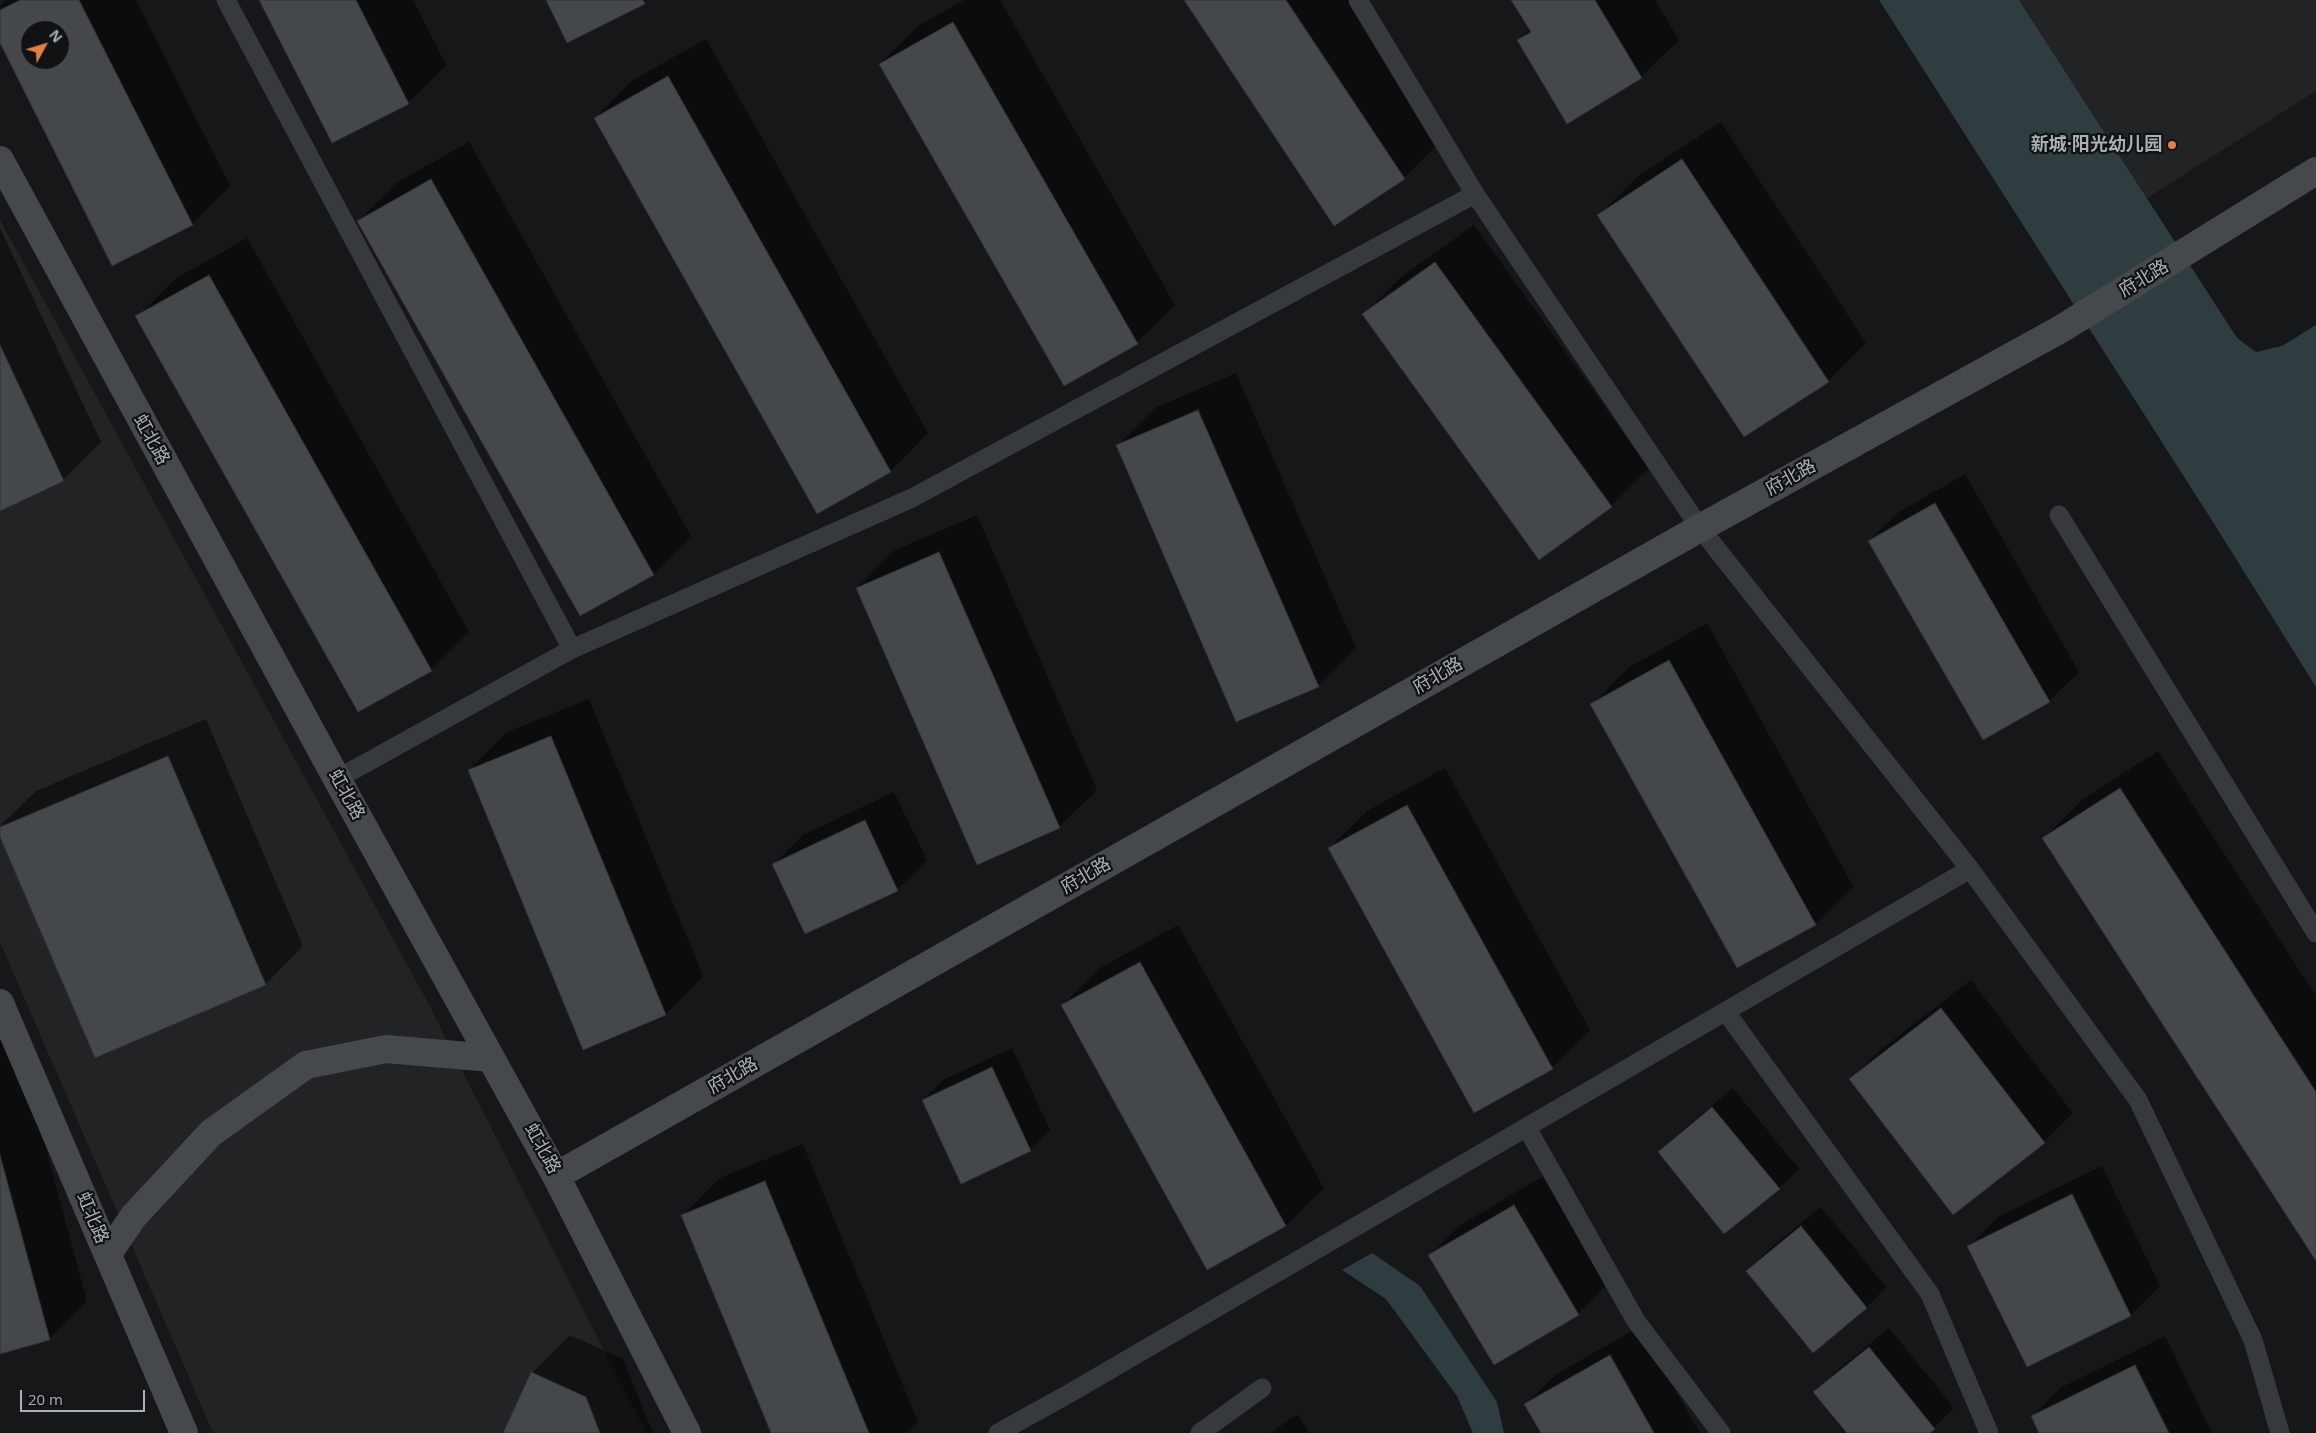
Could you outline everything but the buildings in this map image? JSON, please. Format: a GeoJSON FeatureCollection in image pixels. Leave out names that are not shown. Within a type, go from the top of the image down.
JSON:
{"type":"FeatureCollection","features":[{"type":"Feature","properties":{"kind":"street","name":"虹北路"},"geometry":{"type":"LineString","coordinates":[[0,160],[337,779],[556,1176],[687,1433]]}},
{"type":"Feature","properties":{"kind":"street","name":"府北路"},"geometry":{"type":"LineString","coordinates":[[556,1176],[1700,528],[2061,329],[2207,241],[2316,171]]}},
{"type":"Feature","properties":{"kind":"street","name":"虹北路"},"geometry":{"type":"LineString","coordinates":[[0,1003],[184,1433]]}},
{"type":"Feature","properties":{"kind":"street"},"geometry":{"type":"LineString","coordinates":[[108,1254],[133,1217],[211,1133],[306,1065],[386,1049],[491,1058]]}},
{"type":"Feature","properties":{"kind":"lane"},"geometry":{"type":"LineString","coordinates":[[226,0],[572,649]]}},
{"type":"Feature","properties":{"kind":"lane"},"geometry":{"type":"LineString","coordinates":[[1358,0],[1475,194],[1700,528],[1970,869],[2138,1100],[2253,1340],[2280,1433]]}},
{"type":"Feature","properties":{"kind":"lane"},"geometry":{"type":"LineString","coordinates":[[337,779],[572,649],[912,498],[1475,194]]}},
{"type":"Feature","properties":{"kind":"lane"},"geometry":{"type":"LineString","coordinates":[[2059,515],[2316,933]]}},
{"type":"Feature","properties":{"kind":"lane"},"geometry":{"type":"LineString","coordinates":[[998,1433],[1527,1128],[1970,869]]}},
{"type":"Feature","properties":{"kind":"lane"},"geometry":{"type":"LineString","coordinates":[[1726,1012],[1930,1294],[1989,1433]]}},
{"type":"Feature","properties":{"kind":"lane"},"geometry":{"type":"LineString","coordinates":[[1527,1128],[1636,1321],[1722,1433]]}},
{"type":"Feature","properties":{"kind":"lane"},"geometry":{"type":"LineString","coordinates":[[1200,1433],[1262,1388]]}},
{"type":"Feature","properties":{"kind":"shaded area"},"geometry":{"type":"Polygon","coordinates":[[[1879,0],[2019,0],[2237,338],[2256,352],[2282,346],[2316,325],[2316,687],[2213,522],[1879,0]]]}},
{"type":"Feature","properties":{"kind":"shaded area","name":"新城·阳光幼儿园"},"geometry":{"type":"Polygon","coordinates":[[[2019,0],[2316,0],[2316,91],[2147,198],[2019,0]]]}},
{"type":"Feature","properties":{"kind":"shaded area"},"geometry":{"type":"Polygon","coordinates":[[[0,220],[427,1001],[646,1433],[214,1433],[211,1428],[0,942],[0,220]]]}},
{"type":"Feature","properties":{"kind":"shaded area"},"geometry":{"type":"Polygon","coordinates":[[[1372,1253],[1420,1286],[1497,1402],[1504,1433],[1473,1433],[1457,1396],[1386,1299],[1342,1270],[1372,1253]]]}},
{"type":"Feature","properties":{"kind":"place","name":"新城·阳光幼儿园"},"geometry":{"type":"Point","coordinates":[2172,145]}}]}
